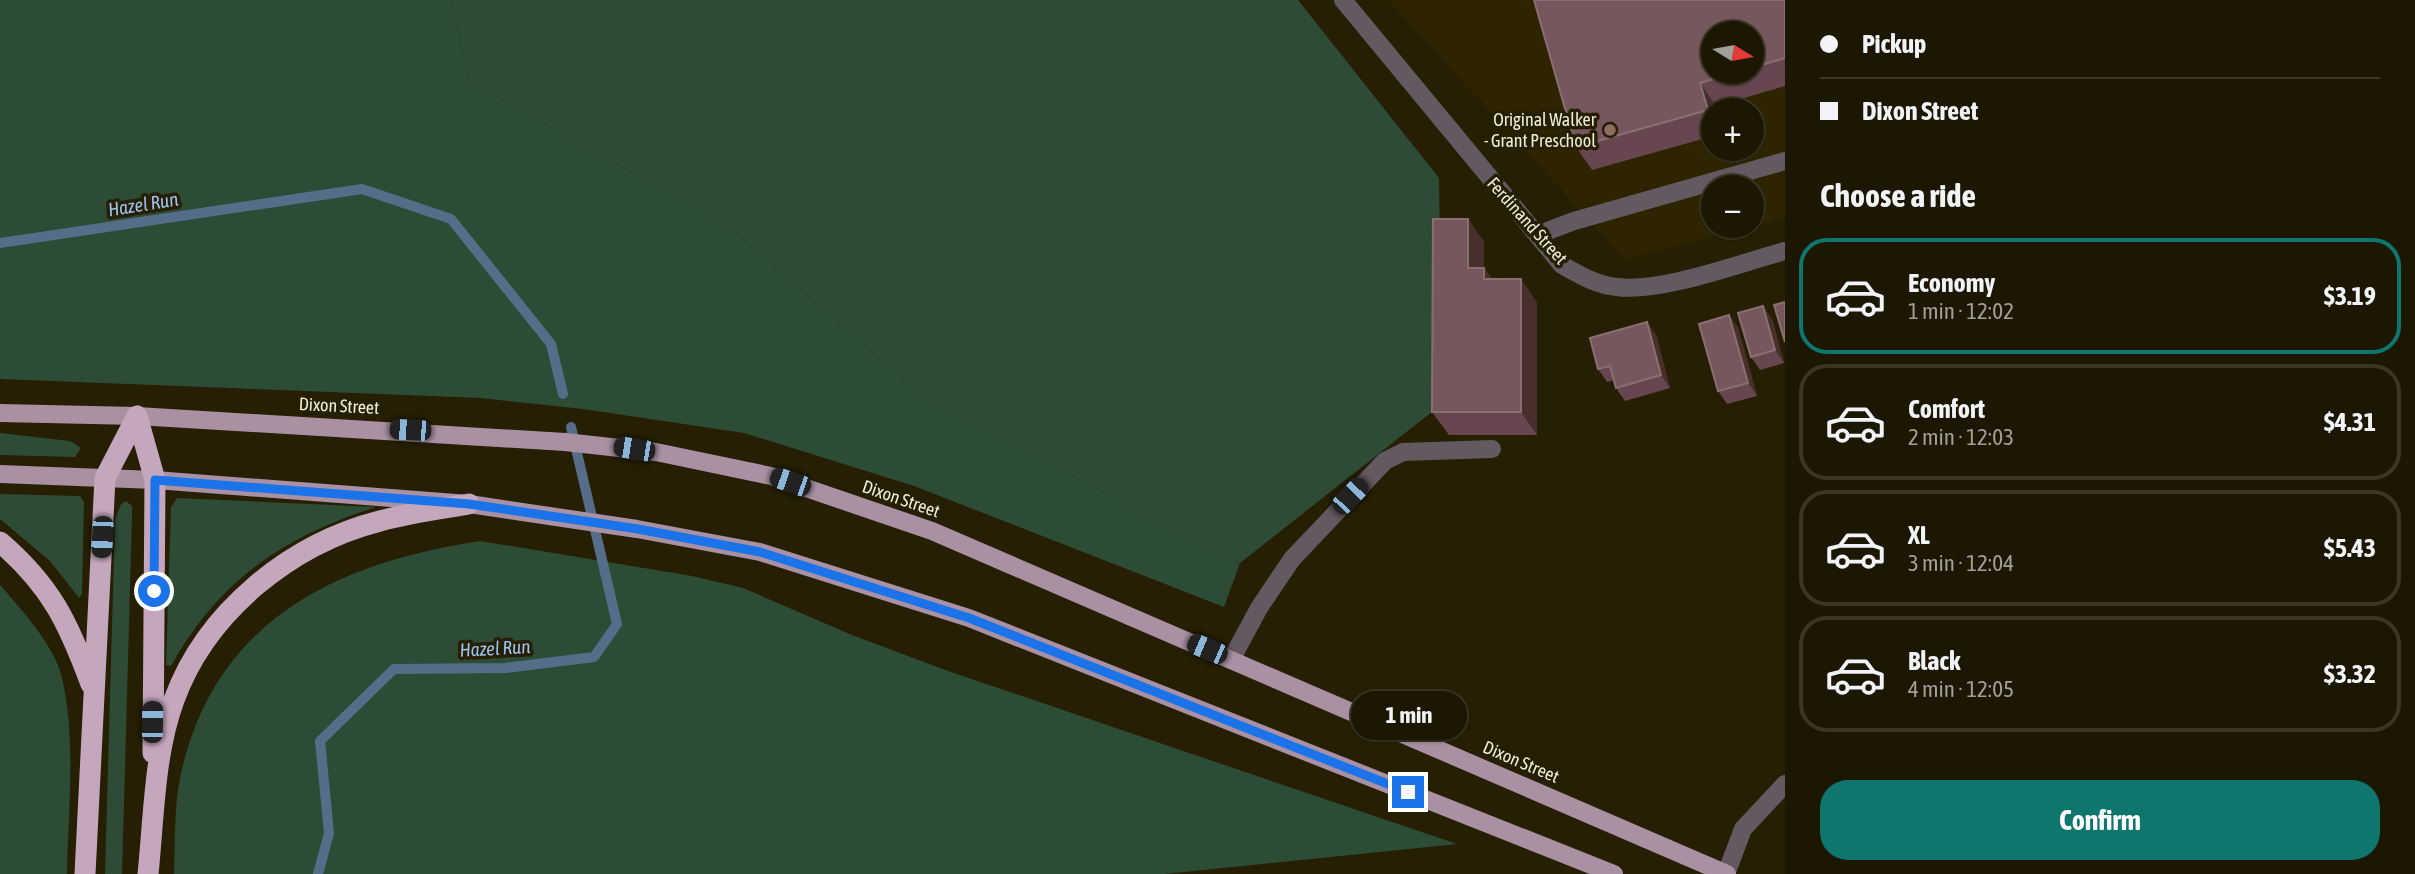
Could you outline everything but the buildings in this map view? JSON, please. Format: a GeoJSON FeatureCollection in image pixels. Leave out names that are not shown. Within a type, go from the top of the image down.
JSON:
{"type":"FeatureCollection","features":[{"type":"Feature","properties":{"kind":"highway"},"geometry":{"type":"LineString","coordinates":[[85,874],[105,478],[136,416]]}},
{"type":"Feature","properties":{"kind":"highway"},"geometry":{"type":"LineString","coordinates":[[136,416],[155,480],[152,722],[154,811]]}},
{"type":"Feature","properties":{"kind":"highway"},"geometry":{"type":"LineString","coordinates":[[148,874],[163,743],[174,700],[192,660],[217,624],[254,586],[326,542],[378,521],[469,504]]}},
{"type":"Feature","properties":{"kind":"highway"},"geometry":{"type":"LineString","coordinates":[[0,542],[29,568],[50,595],[71,632],[94,692]]}},
{"type":"Feature","properties":{"kind":"main road","name":"Dixon Street"},"geometry":{"type":"LineString","coordinates":[[0,413],[136,416],[448,432],[611,445],[695,459],[771,476],[932,531],[1726,874]]}},
{"type":"Feature","properties":{"kind":"main road"},"geometry":{"type":"LineString","coordinates":[[0,474],[155,480],[469,504],[727,545],[811,567],[969,618],[1614,874]]}},
{"type":"Feature","properties":{"kind":"street","name":"Ferdinand Street"},"geometry":{"type":"LineString","coordinates":[[1343,0],[1562,264],[1588,280],[1617,287],[1647,288],[1785,251]]}},
{"type":"Feature","properties":{"kind":"street"},"geometry":{"type":"LineString","coordinates":[[1537,235],[1574,221],[1785,161]]}},
{"type":"Feature","properties":{"kind":"street"},"geometry":{"type":"LineString","coordinates":[[1231,660],[1259,608],[1292,559],[1384,461],[1403,452],[1492,449]]}},
{"type":"Feature","properties":{"kind":"street"},"geometry":{"type":"LineString","coordinates":[[1726,874],[1743,829],[1785,784]]}},
{"type":"Feature","properties":{"kind":"shaded area","name":"Original Walker - Grant Preschool"},"geometry":{"type":"Polygon","coordinates":[[[1388,0],[1785,0],[1785,218],[1764,224],[1764,175],[1701,175],[1701,238],[1709,238],[1625,260],[1388,0]]]}},
{"type":"Feature","properties":{"kind":"green space"},"geometry":{"type":"Polygon","coordinates":[[[0,0],[451,0],[469,81],[729,227],[928,401],[1240,563],[1224,607],[914,486],[744,433],[583,409],[481,398],[0,379],[0,0]]]}},
{"type":"Feature","properties":{"kind":"green space"},"geometry":{"type":"Polygon","coordinates":[[[451,0],[1298,0],[1439,178],[1442,404],[1240,563],[928,401],[729,227],[469,81],[451,0]]]}},
{"type":"Feature","properties":{"kind":"green space"},"geometry":{"type":"Polygon","coordinates":[[[0,433],[70,441],[81,448],[75,457],[0,455],[0,433]]]}},
{"type":"Feature","properties":{"kind":"green space"},"geometry":{"type":"Polygon","coordinates":[[[0,494],[80,496],[84,502],[82,594],[79,598],[50,561],[0,519],[0,494]]]}},
{"type":"Feature","properties":{"kind":"green space"},"geometry":{"type":"Polygon","coordinates":[[[177,498],[376,507],[311,532],[257,566],[232,586],[210,609],[171,666],[166,665],[171,507],[177,498]]]}},
{"type":"Feature","properties":{"kind":"green space"},"geometry":{"type":"Polygon","coordinates":[[[126,501],[132,506],[132,516],[122,874],[105,874],[115,520],[121,504],[126,501]]]}},
{"type":"Feature","properties":{"kind":"green space"},"geometry":{"type":"Polygon","coordinates":[[[480,541],[692,576],[743,588],[852,635],[948,671],[1457,844],[1164,874],[174,874],[178,790],[196,724],[220,678],[251,640],[288,609],[330,584],[377,565],[427,551],[480,541]]]}},
{"type":"Feature","properties":{"kind":"green space"},"geometry":{"type":"Polygon","coordinates":[[[0,585],[51,650],[61,674],[70,748],[67,874],[0,874],[0,585]]]}},
{"type":"Feature","properties":{"kind":"waterway","name":"Hazel Run"},"geometry":{"type":"LineString","coordinates":[[0,243],[362,189],[451,219],[551,344],[563,394]]}},
{"type":"Feature","properties":{"kind":"waterway","name":"Hazel Run"},"geometry":{"type":"LineString","coordinates":[[318,874],[329,833],[320,741],[394,669],[505,668],[594,657],[617,624],[571,427]]}},
{"type":"Feature","properties":{"kind":"place","name":"Original Walker - Grant Preschool"},"geometry":{"type":"Point","coordinates":[1610,130]}},
{"type":"Feature","properties":{"kind":"route"},"geometry":{"type":"LineString","coordinates":[[154,591],[155,480],[469,504],[557,516],[760,552],[969,618],[1408,792]]}}]}
